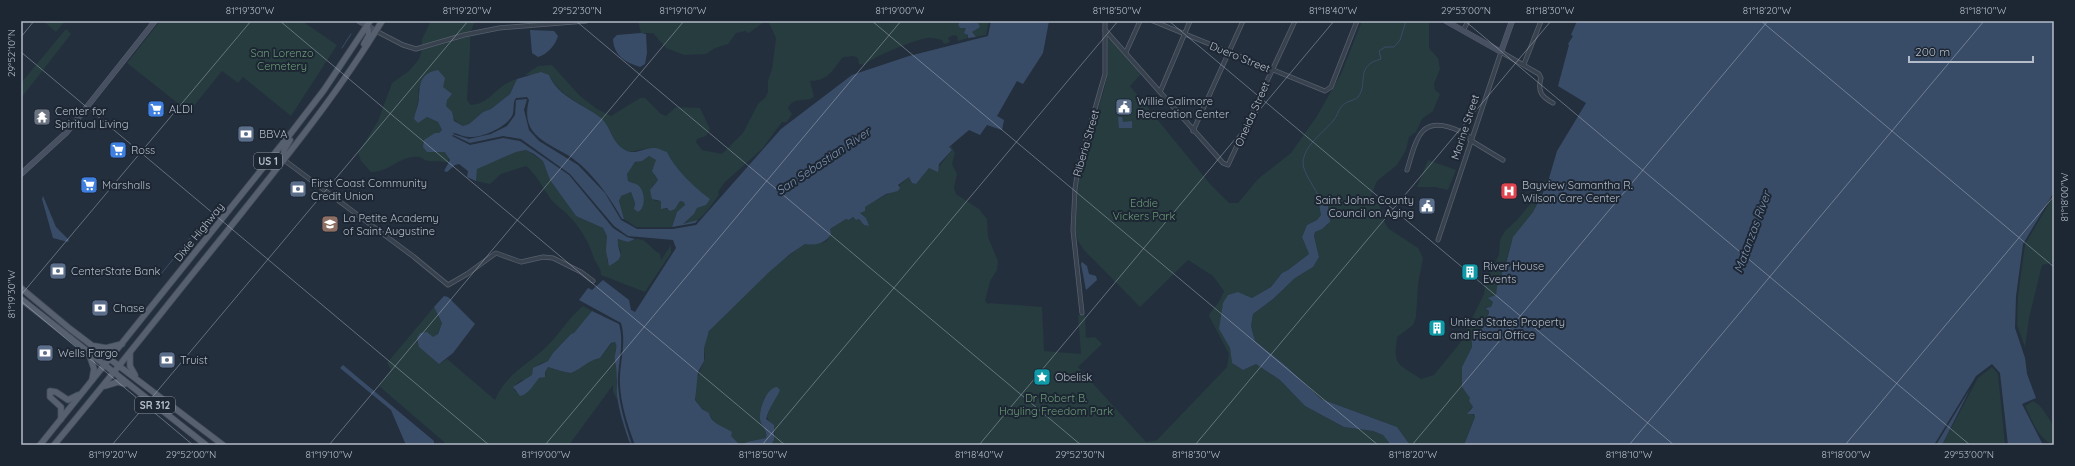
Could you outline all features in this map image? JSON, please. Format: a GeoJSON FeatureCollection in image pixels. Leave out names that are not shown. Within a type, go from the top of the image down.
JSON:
{"type":"FeatureCollection","features":[{"type":"Feature","properties":{"kind":"main road"},"geometry":{"type":"LineString","coordinates":[[21,174],[67,132],[156,21]]}},
{"type":"Feature","properties":{"kind":"main road"},"geometry":{"type":"LineString","coordinates":[[359,21],[368,23],[376,31]]}},
{"type":"Feature","properties":{"kind":"main road","name":"US 1"},"geometry":{"type":"LineString","coordinates":[[376,31],[382,21]]}},
{"type":"Feature","properties":{"kind":"main road"},"geometry":{"type":"LineString","coordinates":[[1446,21],[1464,29],[1501,52]]}},
{"type":"Feature","properties":{"kind":"main road","name":"Marine Street"},"geometry":{"type":"LineString","coordinates":[[1501,52],[1512,21]]}},
{"type":"Feature","properties":{"kind":"main road"},"geometry":{"type":"LineString","coordinates":[[301,138],[306,127],[342,78],[364,44],[369,35],[368,23]]}},
{"type":"Feature","properties":{"kind":"main road","name":"Dixie Highway"},"geometry":{"type":"LineString","coordinates":[[40,445],[316,102],[368,23]]}},
{"type":"Feature","properties":{"kind":"main road","name":"Dixie Highway"},"geometry":{"type":"LineString","coordinates":[[54,445],[103,387],[119,365],[284,160],[336,92],[376,31]]}},
{"type":"Feature","properties":{"kind":"main road"},"geometry":{"type":"LineString","coordinates":[[284,160],[283,153],[285,147],[310,114],[316,102]]}},
{"type":"Feature","properties":{"kind":"main road"},"geometry":{"type":"LineString","coordinates":[[276,156],[284,160]]}},
{"type":"Feature","properties":{"kind":"main road"},"geometry":{"type":"LineString","coordinates":[[268,162],[276,156]]}},
{"type":"Feature","properties":{"kind":"main road"},"geometry":{"type":"LineString","coordinates":[[232,225],[233,218],[277,163],[276,156]]}},
{"type":"Feature","properties":{"kind":"main road","name":"SR 312"},"geometry":{"type":"LineString","coordinates":[[21,288],[222,445]]}},
{"type":"Feature","properties":{"kind":"main road"},"geometry":{"type":"LineString","coordinates":[[23,301],[30,296]]}},
{"type":"Feature","properties":{"kind":"main road","name":"SR 312"},"geometry":{"type":"LineString","coordinates":[[23,301],[206,445]]}},
{"type":"Feature","properties":{"kind":"main road"},"geometry":{"type":"LineString","coordinates":[[91,344],[106,348],[122,344]]}},
{"type":"Feature","properties":{"kind":"main road"},"geometry":{"type":"LineString","coordinates":[[131,351],[130,366],[138,380]]}},
{"type":"Feature","properties":{"kind":"main road"},"geometry":{"type":"LineString","coordinates":[[89,354],[94,369],[91,382]]}},
{"type":"Feature","properties":{"kind":"main road"},"geometry":{"type":"LineString","coordinates":[[103,387],[118,382],[127,384]]}},
{"type":"Feature","properties":{"kind":"main road"},"geometry":{"type":"LineString","coordinates":[[61,419],[61,407],[50,397],[50,392],[56,392],[68,400],[81,394]]}},
{"type":"Feature","properties":{"kind":"main road"},"geometry":{"type":"LineString","coordinates":[[190,432],[196,429],[216,440]]}},
{"type":"Feature","properties":{"kind":"street"},"geometry":{"type":"LineString","coordinates":[[376,31],[403,45],[416,49],[464,35],[499,28],[586,21]]}},
{"type":"Feature","properties":{"kind":"street","name":"Riberia Street"},"geometry":{"type":"LineString","coordinates":[[1082,313],[1073,230],[1075,184],[1078,168],[1105,74],[1105,21]]}},
{"type":"Feature","properties":{"kind":"street"},"geometry":{"type":"LineString","coordinates":[[1126,52],[1140,21]]}},
{"type":"Feature","properties":{"kind":"street","name":"Duero Street"},"geometry":{"type":"LineString","coordinates":[[1153,21],[1322,91],[1327,91],[1331,88],[1357,21]]}},
{"type":"Feature","properties":{"kind":"street"},"geometry":{"type":"LineString","coordinates":[[1160,92],[1190,21]]}},
{"type":"Feature","properties":{"kind":"street"},"geometry":{"type":"LineString","coordinates":[[1106,30],[1193,131],[1243,21]]}},
{"type":"Feature","properties":{"kind":"street","name":"Oneida Street"},"geometry":{"type":"LineString","coordinates":[[1193,131],[1223,163],[1228,165],[1230,164],[1252,111],[1295,21]]}},
{"type":"Feature","properties":{"kind":"street"},"geometry":{"type":"LineString","coordinates":[[1464,29],[1468,21]]}},
{"type":"Feature","properties":{"kind":"street"},"geometry":{"type":"LineString","coordinates":[[1524,64],[1541,21]]}},
{"type":"Feature","properties":{"kind":"street"},"geometry":{"type":"LineString","coordinates":[[1501,52],[1539,74],[1541,78],[1538,87],[1541,94],[1553,103]]}},
{"type":"Feature","properties":{"kind":"street","name":"Marine Street"},"geometry":{"type":"LineString","coordinates":[[1438,240],[1501,52]]}},
{"type":"Feature","properties":{"kind":"street"},"geometry":{"type":"LineString","coordinates":[[1407,170],[1418,140],[1424,130],[1429,127],[1446,127],[1465,134],[1503,160]]}},
{"type":"Feature","properties":{"kind":"street"},"geometry":{"type":"LineString","coordinates":[[284,160],[414,257],[448,285],[467,274],[496,253],[521,262],[543,257],[553,258],[581,272],[593,281]]}},
{"type":"Feature","properties":{"kind":"green space"},"geometry":{"type":"Polygon","coordinates":[[[43,21],[65,21],[56,32],[43,21]]]}},
{"type":"Feature","properties":{"kind":"green space","name":"San Lorenzo Cemetery"},"geometry":{"type":"Polygon","coordinates":[[[160,21],[302,21],[337,45],[291,116],[243,77],[238,83],[222,71],[189,112],[127,63],[160,21]]]}},
{"type":"Feature","properties":{"kind":"green space"},"geometry":{"type":"Polygon","coordinates":[[[431,21],[475,21],[471,31],[422,46],[422,39],[431,21]]]}},
{"type":"Feature","properties":{"kind":"green space"},"geometry":{"type":"Polygon","coordinates":[[[638,21],[960,21],[958,25],[960,28],[966,27],[968,38],[958,41],[957,36],[953,35],[948,38],[950,41],[948,43],[944,44],[942,40],[929,38],[922,39],[875,58],[865,65],[859,64],[858,58],[854,56],[843,57],[826,77],[810,81],[814,97],[807,100],[793,102],[791,104],[788,108],[792,114],[787,122],[782,122],[762,149],[724,183],[718,192],[719,195],[704,215],[694,222],[683,224],[694,214],[697,208],[706,205],[709,199],[674,165],[666,152],[650,149],[632,151],[624,150],[618,145],[606,125],[599,118],[560,90],[549,75],[525,75],[538,66],[552,65],[580,96],[597,109],[611,116],[640,98],[645,98],[661,114],[666,116],[676,107],[700,108],[710,129],[706,136],[697,139],[696,142],[702,150],[722,154],[743,133],[758,104],[765,98],[768,92],[768,81],[772,69],[776,38],[769,23],[764,22],[749,33],[745,31],[736,33],[728,44],[715,48],[706,54],[684,55],[666,48],[653,33],[641,33],[638,21]]]}},
{"type":"Feature","properties":{"kind":"green space"},"geometry":{"type":"Polygon","coordinates":[[[971,21],[989,21],[986,35],[975,37],[972,32],[977,28],[978,23],[971,21]]]}},
{"type":"Feature","properties":{"kind":"green space"},"geometry":{"type":"Polygon","coordinates":[[[1362,21],[1429,21],[1429,48],[1438,58],[1440,69],[1434,84],[1435,90],[1440,94],[1433,111],[1422,119],[1416,132],[1409,137],[1406,150],[1397,165],[1377,181],[1371,196],[1380,207],[1383,220],[1389,229],[1418,248],[1423,258],[1418,284],[1416,317],[1413,325],[1397,337],[1396,354],[1402,367],[1421,379],[1434,375],[1460,343],[1484,294],[1487,277],[1499,255],[1500,240],[1505,231],[1517,220],[1531,203],[1542,183],[1549,178],[1533,212],[1512,241],[1496,295],[1490,300],[1493,302],[1491,307],[1485,307],[1485,309],[1490,311],[1481,330],[1472,334],[1472,347],[1462,367],[1462,387],[1471,398],[1469,401],[1473,407],[1469,410],[1475,417],[1464,445],[1410,445],[1397,427],[1321,399],[1286,366],[1255,341],[1251,326],[1253,314],[1273,299],[1295,278],[1313,267],[1319,257],[1314,236],[1315,232],[1329,224],[1318,200],[1321,215],[1317,220],[1307,225],[1302,237],[1309,254],[1282,273],[1271,287],[1252,298],[1238,292],[1219,329],[1230,348],[1232,363],[1243,370],[1256,364],[1280,380],[1305,406],[1344,427],[1373,431],[1383,435],[1391,445],[771,445],[775,433],[767,417],[774,397],[780,390],[764,398],[760,416],[766,432],[766,438],[740,445],[730,436],[728,430],[714,421],[709,413],[697,402],[694,390],[705,360],[704,345],[709,332],[715,324],[784,259],[805,244],[817,244],[828,240],[830,229],[846,219],[850,220],[853,217],[855,220],[859,219],[864,225],[868,226],[866,218],[860,213],[864,207],[893,191],[909,177],[912,183],[916,184],[929,168],[937,169],[952,150],[948,148],[951,146],[955,153],[952,164],[957,174],[954,188],[956,194],[979,209],[987,219],[988,237],[998,261],[997,270],[990,281],[985,301],[988,304],[1042,307],[1044,351],[1081,354],[1078,315],[1085,315],[1086,338],[1095,337],[1102,344],[1078,367],[1146,442],[1157,440],[1227,367],[1229,354],[1209,316],[1219,302],[1224,291],[1213,276],[1188,260],[1140,307],[1084,250],[1078,241],[1075,231],[1079,176],[1108,72],[1108,39],[1111,39],[1141,74],[1130,86],[1210,184],[1229,203],[1238,203],[1258,179],[1291,153],[1317,116],[1341,74],[1362,21]]]}},
{"type":"Feature","properties":{"kind":"green space"},"geometry":{"type":"Polygon","coordinates":[[[66,29],[71,34],[21,98],[21,83],[66,29]]]}},
{"type":"Feature","properties":{"kind":"green space"},"geometry":{"type":"Polygon","coordinates":[[[470,36],[467,100],[471,105],[478,104],[489,98],[504,85],[517,79],[510,94],[491,109],[483,112],[469,124],[463,126],[449,113],[446,106],[446,96],[443,87],[418,89],[419,97],[414,119],[418,123],[427,117],[438,122],[442,130],[439,133],[435,133],[428,139],[427,152],[445,151],[449,156],[448,163],[441,161],[428,161],[419,157],[412,157],[400,161],[383,170],[371,172],[361,161],[358,153],[378,121],[392,83],[409,71],[419,59],[422,50],[470,36]]]}},
{"type":"Feature","properties":{"kind":"green space"},"geometry":{"type":"Polygon","coordinates":[[[526,150],[543,161],[550,180],[576,216],[603,228],[607,236],[607,261],[619,259],[621,251],[617,242],[620,239],[628,242],[638,239],[646,242],[660,254],[661,260],[671,245],[671,253],[645,292],[601,275],[600,268],[579,228],[552,200],[536,177],[526,166],[501,174],[490,184],[476,181],[477,168],[516,152],[526,150]]]}},
{"type":"Feature","properties":{"kind":"green space"},"geometry":{"type":"Polygon","coordinates":[[[649,156],[656,160],[654,175],[658,180],[652,186],[655,201],[661,201],[662,209],[675,209],[680,201],[684,202],[685,205],[676,214],[672,227],[636,227],[624,219],[619,201],[620,196],[631,192],[635,203],[634,207],[638,212],[634,183],[628,181],[628,172],[636,162],[649,156]]]}},
{"type":"Feature","properties":{"kind":"green space"},"geometry":{"type":"Polygon","coordinates":[[[1428,160],[1456,170],[1448,190],[1435,187],[1417,187],[1428,160]]]}},
{"type":"Feature","properties":{"kind":"green space"},"geometry":{"type":"Polygon","coordinates":[[[2054,195],[2054,262],[2042,265],[2029,318],[2025,347],[2017,325],[2018,296],[2025,244],[2054,195]]]}},
{"type":"Feature","properties":{"kind":"green space"},"geometry":{"type":"Polygon","coordinates":[[[583,306],[592,311],[587,318],[553,353],[548,361],[539,364],[533,370],[532,376],[527,380],[522,380],[516,384],[514,390],[516,392],[530,388],[537,380],[546,375],[545,372],[548,367],[571,373],[600,358],[613,342],[617,343],[614,361],[618,372],[616,382],[618,401],[613,392],[613,385],[569,445],[444,445],[444,442],[379,386],[391,370],[387,363],[434,307],[442,323],[436,337],[419,347],[439,364],[447,359],[495,400],[505,383],[517,371],[539,354],[583,306]]]}},
{"type":"Feature","properties":{"kind":"green space"},"geometry":{"type":"Polygon","coordinates":[[[1992,367],[1998,374],[2005,445],[1942,445],[1978,378],[1992,367]]]}},
{"type":"Feature","properties":{"kind":"green space"},"geometry":{"type":"Polygon","coordinates":[[[2033,401],[2042,409],[2054,426],[2054,445],[2044,439],[2036,429],[2030,417],[2025,406],[2033,401]]]}},
{"type":"Feature","properties":{"kind":"water"},"geometry":{"type":"Polygon","coordinates":[[[960,21],[978,23],[980,27],[972,32],[976,37],[968,38],[968,35],[964,33],[966,28],[960,28],[958,25],[960,21]]]}},
{"type":"Feature","properties":{"kind":"water","name":"San Sebastian River"},"geometry":{"type":"Polygon","coordinates":[[[991,21],[1049,21],[1043,53],[1023,84],[1017,81],[997,116],[1004,120],[1002,130],[987,125],[980,135],[969,130],[949,147],[952,150],[939,164],[938,172],[929,168],[916,184],[912,183],[909,177],[898,185],[900,188],[898,191],[886,194],[865,207],[865,211],[860,213],[866,218],[869,226],[864,225],[859,219],[856,220],[853,217],[849,220],[846,219],[830,229],[831,234],[823,242],[813,245],[805,244],[790,254],[768,273],[709,331],[704,348],[704,361],[698,372],[695,400],[702,409],[709,413],[710,417],[715,423],[732,432],[731,436],[740,445],[635,445],[625,415],[620,385],[623,346],[623,331],[621,323],[579,300],[588,288],[592,290],[603,280],[629,300],[631,310],[635,312],[676,248],[673,240],[628,236],[614,226],[570,174],[521,139],[503,136],[470,143],[453,135],[452,136],[470,145],[503,138],[520,141],[569,175],[613,228],[627,237],[635,239],[628,242],[618,239],[620,254],[619,259],[609,266],[606,251],[607,236],[603,228],[576,216],[550,180],[543,161],[534,154],[526,150],[516,152],[477,169],[476,181],[467,177],[468,171],[459,164],[455,165],[447,172],[444,171],[450,160],[445,152],[427,152],[423,147],[424,140],[442,130],[438,122],[427,117],[418,123],[414,119],[422,79],[432,71],[438,70],[445,78],[443,87],[452,94],[447,100],[446,106],[452,112],[454,121],[463,126],[469,124],[483,112],[491,109],[510,94],[517,79],[541,72],[549,75],[553,83],[565,95],[601,118],[617,143],[625,150],[629,152],[636,152],[651,148],[658,148],[667,152],[675,165],[710,199],[706,205],[697,208],[694,214],[683,224],[698,220],[695,223],[672,227],[677,212],[685,205],[684,202],[680,201],[675,209],[670,211],[667,208],[661,209],[661,201],[652,199],[650,190],[658,180],[652,171],[656,160],[649,156],[642,161],[635,162],[627,174],[628,181],[637,184],[641,189],[644,200],[641,210],[638,212],[634,209],[635,203],[631,192],[621,196],[619,201],[624,219],[622,219],[604,190],[581,165],[542,140],[535,133],[529,125],[527,114],[529,100],[527,97],[516,98],[512,116],[509,120],[499,128],[487,134],[474,137],[465,137],[454,133],[453,134],[469,139],[491,134],[507,126],[515,115],[516,100],[527,99],[524,110],[529,130],[539,141],[578,165],[605,193],[621,220],[637,229],[673,229],[696,225],[781,129],[852,75],[909,56],[988,36],[991,21]]]}},
{"type":"Feature","properties":{"kind":"water","name":"Matanzas River"},"geometry":{"type":"Polygon","coordinates":[[[1577,21],[2054,21],[2054,192],[2023,244],[2016,296],[2015,328],[2025,358],[2027,374],[2036,398],[2022,404],[2043,445],[2008,445],[2000,373],[1992,364],[1976,376],[1934,445],[1464,445],[1475,417],[1474,414],[1467,414],[1473,407],[1469,401],[1470,398],[1462,387],[1462,367],[1472,347],[1472,334],[1481,330],[1489,313],[1489,311],[1485,308],[1491,307],[1493,302],[1488,298],[1496,295],[1498,280],[1502,276],[1502,269],[1505,267],[1513,237],[1533,212],[1547,185],[1557,151],[1586,103],[1558,86],[1569,45],[1568,44],[1573,36],[1571,35],[1577,21]]]}},
{"type":"Feature","properties":{"kind":"water"},"geometry":{"type":"Polygon","coordinates":[[[530,30],[554,31],[558,36],[551,49],[538,57],[532,53],[530,30]]]}},
{"type":"Feature","properties":{"kind":"water"},"geometry":{"type":"Polygon","coordinates":[[[646,34],[647,53],[645,64],[640,67],[621,58],[616,50],[613,39],[617,35],[646,34]]]}},
{"type":"Feature","properties":{"kind":"water"},"geometry":{"type":"Polygon","coordinates":[[[1118,117],[1122,117],[1123,122],[1132,121],[1132,128],[1119,128],[1118,117]]]}},
{"type":"Feature","properties":{"kind":"water"},"geometry":{"type":"Polygon","coordinates":[[[43,196],[56,227],[69,240],[68,242],[53,238],[42,199],[43,196]]]}},
{"type":"Feature","properties":{"kind":"water"},"geometry":{"type":"Polygon","coordinates":[[[1322,198],[1328,206],[1330,222],[1322,229],[1315,232],[1314,236],[1319,257],[1313,267],[1295,278],[1273,299],[1253,314],[1251,326],[1255,341],[1286,366],[1321,399],[1397,427],[1410,445],[1391,445],[1383,435],[1373,431],[1344,427],[1305,406],[1280,380],[1256,364],[1243,370],[1232,363],[1230,348],[1219,329],[1223,303],[1228,295],[1238,292],[1252,298],[1271,287],[1282,273],[1309,254],[1302,237],[1307,225],[1317,220],[1321,215],[1318,200],[1322,198]]]}},
{"type":"Feature","properties":{"kind":"water"},"geometry":{"type":"Polygon","coordinates":[[[1082,262],[1087,266],[1089,274],[1096,276],[1097,280],[1086,290],[1081,264],[1082,262]]]}},
{"type":"Feature","properties":{"kind":"water"},"geometry":{"type":"Polygon","coordinates":[[[444,296],[448,297],[475,324],[453,353],[439,364],[419,347],[417,338],[420,333],[427,332],[433,337],[438,334],[442,323],[434,307],[444,296]]]}},
{"type":"Feature","properties":{"kind":"water"},"geometry":{"type":"Polygon","coordinates":[[[592,311],[619,324],[621,332],[621,347],[618,385],[623,415],[632,445],[625,430],[618,401],[615,342],[611,343],[600,358],[571,373],[548,367],[545,372],[545,377],[539,378],[526,394],[520,396],[513,387],[532,375],[533,368],[548,361],[553,353],[571,334],[574,333],[592,311]]]}},
{"type":"Feature","properties":{"kind":"water"},"geometry":{"type":"Polygon","coordinates":[[[343,365],[434,441],[434,445],[406,445],[391,410],[340,368],[343,365]]]}},
{"type":"Feature","properties":{"kind":"water"},"geometry":{"type":"Polygon","coordinates":[[[777,387],[780,390],[766,419],[774,425],[774,440],[771,445],[742,445],[747,442],[766,438],[766,432],[760,419],[761,410],[767,395],[773,388],[777,387]]]}},
{"type":"Feature","properties":{"kind":"water"},"geometry":{"type":"Polygon","coordinates":[[[1970,389],[1942,445],[1936,445],[1970,389]]]}},
{"type":"Feature","properties":{"kind":"waterway"},"geometry":{"type":"LineString","coordinates":[[1320,199],[1307,176],[1303,163],[1304,157],[1310,145],[1329,126],[1339,109],[1346,103],[1358,97],[1361,92],[1365,70],[1373,62],[1381,59],[1379,51],[1385,47],[1394,47],[1400,40],[1406,21]]}},
{"type":"Feature","properties":{"kind":"waterway"},"geometry":{"type":"LineString","coordinates":[[342,48],[351,34]]}},
{"type":"Feature","properties":{"kind":"waterway"},"geometry":{"type":"LineString","coordinates":[[161,274],[191,237]]}},
{"type":"Feature","properties":{"kind":"place","name":"Willie Galimore Recreation Center"},"geometry":{"type":"Point","coordinates":[1124,107]}},
{"type":"Feature","properties":{"kind":"place","name":"ALDI"},"geometry":{"type":"Point","coordinates":[156,109]}},
{"type":"Feature","properties":{"kind":"place","name":"Center for Spiritual Living"},"geometry":{"type":"Point","coordinates":[42,117]}},
{"type":"Feature","properties":{"kind":"place","name":"BBVA"},"geometry":{"type":"Point","coordinates":[246,134]}},
{"type":"Feature","properties":{"kind":"place","name":"Ross"},"geometry":{"type":"Point","coordinates":[118,150]}},
{"type":"Feature","properties":{"kind":"place","name":"Marshalls"},"geometry":{"type":"Point","coordinates":[89,185]}},
{"type":"Feature","properties":{"kind":"place","name":"First Coast Community Credit Union"},"geometry":{"type":"Point","coordinates":[298,189]}},
{"type":"Feature","properties":{"kind":"place","name":"Bayview Samantha R. Wilson Care Center"},"geometry":{"type":"Point","coordinates":[1509,191]}},
{"type":"Feature","properties":{"kind":"place","name":"Saint Johns County Council on Aging"},"geometry":{"type":"Point","coordinates":[1427,206]}},
{"type":"Feature","properties":{"kind":"place","name":"La Petite Academy of Saint Augustine"},"geometry":{"type":"Point","coordinates":[330,224]}},
{"type":"Feature","properties":{"kind":"place","name":"CenterState Bank"},"geometry":{"type":"Point","coordinates":[58,271]}},
{"type":"Feature","properties":{"kind":"place","name":"River House Events"},"geometry":{"type":"Point","coordinates":[1470,272]}},
{"type":"Feature","properties":{"kind":"place","name":"Chase"},"geometry":{"type":"Point","coordinates":[100,308]}},
{"type":"Feature","properties":{"kind":"place","name":"United States Property and Fiscal Office"},"geometry":{"type":"Point","coordinates":[1437,328]}},
{"type":"Feature","properties":{"kind":"place","name":"Wells Fargo"},"geometry":{"type":"Point","coordinates":[45,353]}},
{"type":"Feature","properties":{"kind":"place","name":"Truist"},"geometry":{"type":"Point","coordinates":[167,360]}},
{"type":"Feature","properties":{"kind":"place","name":"Obelisk"},"geometry":{"type":"Point","coordinates":[1042,377]}},
{"type":"Feature","properties":{"kind":"park label","name":"Eddie Vickers Park"},"geometry":{"type":"Point","coordinates":[1144,209]}},
{"type":"Feature","properties":{"kind":"park label","name":"Dr Robert B. Hayling Freedom Park"},"geometry":{"type":"Point","coordinates":[1056,404]}}]}
